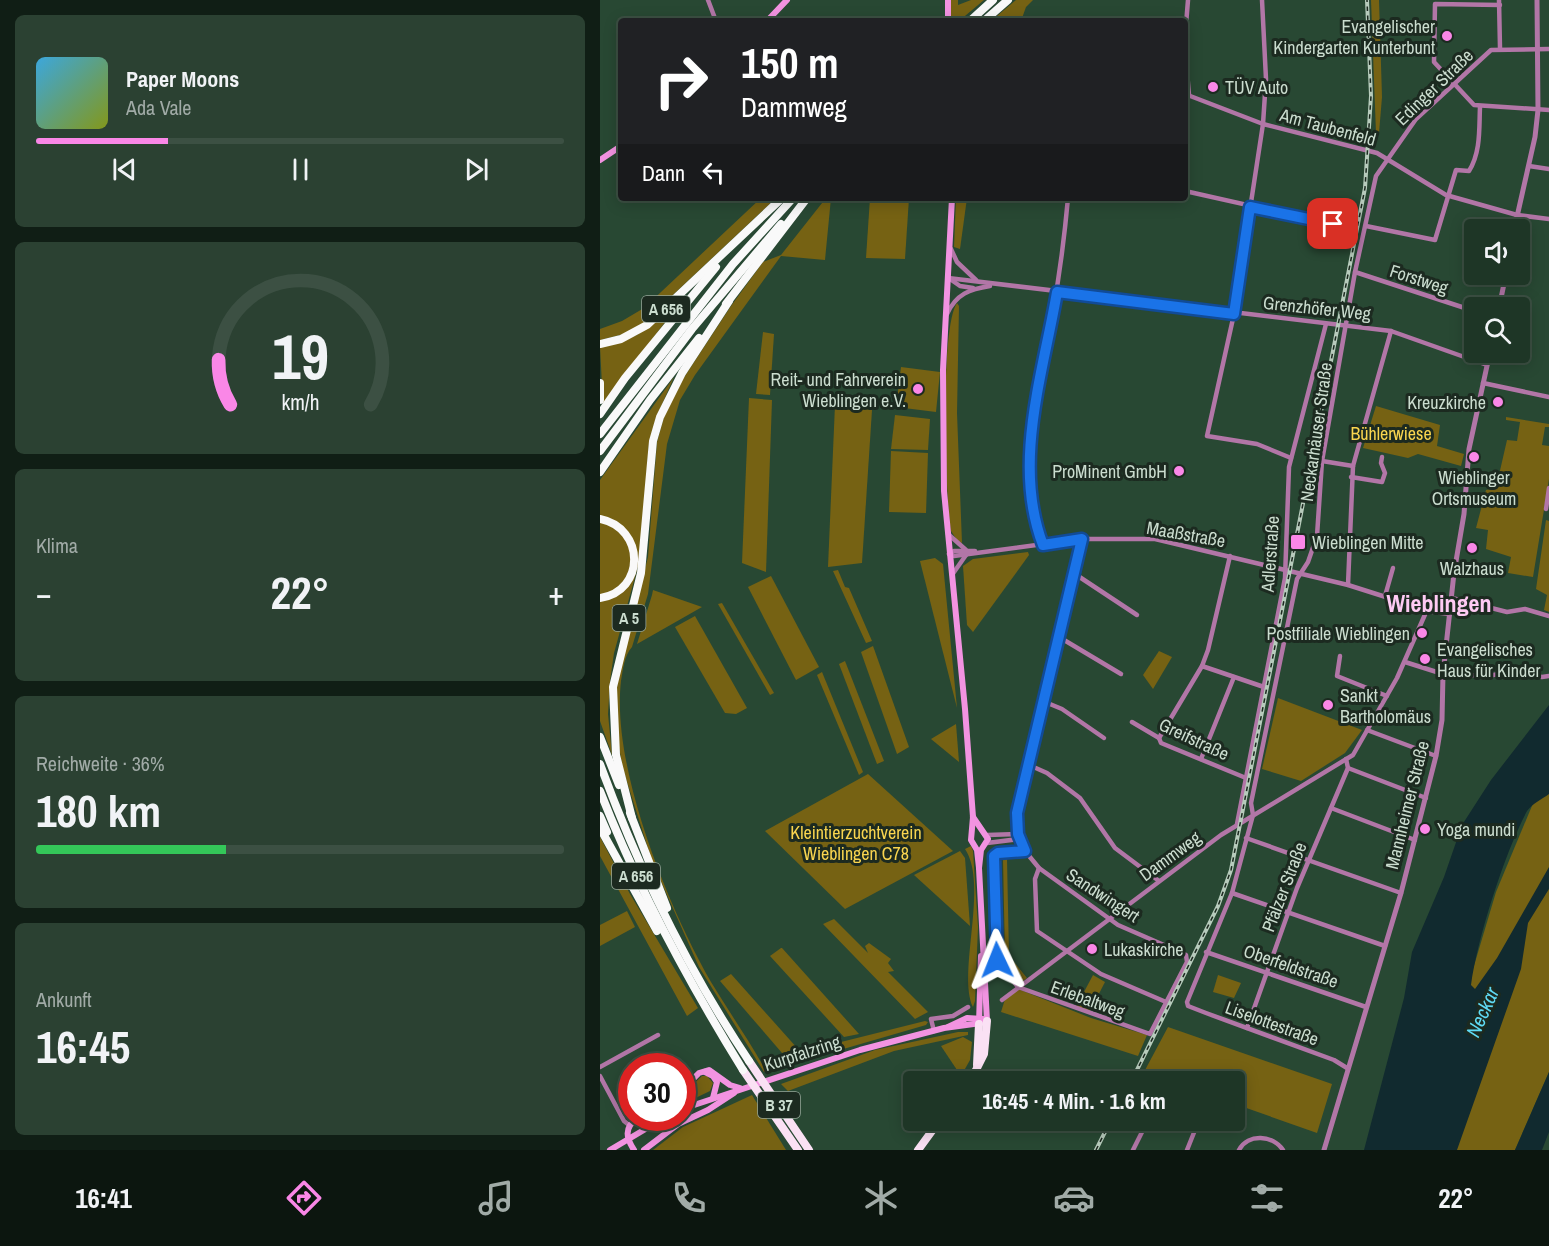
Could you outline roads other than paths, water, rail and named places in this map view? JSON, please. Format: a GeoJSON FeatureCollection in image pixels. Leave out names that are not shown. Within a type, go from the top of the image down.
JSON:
{"type":"FeatureCollection","features":[{"type":"Feature","properties":{"kind":"highway"},"geometry":{"type":"LineString","coordinates":[[973,18],[993,0]]}},
{"type":"Feature","properties":{"kind":"highway"},"geometry":{"type":"LineString","coordinates":[[987,18],[1008,0]]}},
{"type":"Feature","properties":{"kind":"highway"},"geometry":{"type":"LineString","coordinates":[[600,414],[625,378],[746,233],[779,201]]}},
{"type":"Feature","properties":{"kind":"highway"},"geometry":{"type":"LineString","coordinates":[[600,434],[733,264],[790,201]]}},
{"type":"Feature","properties":{"kind":"highway","name":"A 5"},"geometry":{"type":"LineString","coordinates":[[600,452],[692,329],[803,201]]}},
{"type":"Feature","properties":{"kind":"highway","name":"A 5"},"geometry":{"type":"LineString","coordinates":[[600,472],[650,400],[729,301],[804,201]]}},
{"type":"Feature","properties":{"kind":"highway","name":"A 656"},"geometry":{"type":"LineString","coordinates":[[600,344],[621,339],[647,325],[746,233]]}},
{"type":"Feature","properties":{"kind":"highway","name":"A 5"},"geometry":{"type":"LineString","coordinates":[[632,818],[616,755],[612,697],[615,669],[641,573],[653,441],[660,417],[682,373],[729,301]]}},
{"type":"Feature","properties":{"kind":"highway"},"geometry":{"type":"LineString","coordinates":[[600,383],[600,400]]}},
{"type":"Feature","properties":{"kind":"highway"},"geometry":{"type":"LineString","coordinates":[[600,519],[612,523],[626,533],[634,549],[635,560],[631,577],[624,586],[615,593],[600,598]]}},
{"type":"Feature","properties":{"kind":"highway"},"geometry":{"type":"LineString","coordinates":[[600,737],[672,921],[672,931]]}},
{"type":"Feature","properties":{"kind":"highway","name":"A 656"},"geometry":{"type":"LineString","coordinates":[[600,764],[628,837],[672,931],[699,981],[748,1061]]}},
{"type":"Feature","properties":{"kind":"highway","name":"A 656"},"geometry":{"type":"LineString","coordinates":[[600,791],[620,841],[676,958],[743,1070]]}},
{"type":"Feature","properties":{"kind":"highway"},"geometry":{"type":"LineString","coordinates":[[600,816],[615,854],[655,927],[676,958]]}},
{"type":"Feature","properties":{"kind":"highway","name":"A 656"},"geometry":{"type":"LineString","coordinates":[[600,828],[615,854]]}},
{"type":"Feature","properties":{"kind":"highway"},"geometry":{"type":"LineString","coordinates":[[976,1069],[982,1021]]}},
{"type":"Feature","properties":{"kind":"highway"},"geometry":{"type":"LineString","coordinates":[[976,1069],[984,1054],[982,1021]]}},
{"type":"Feature","properties":{"kind":"highway","name":"B 37"},"geometry":{"type":"LineString","coordinates":[[748,1061],[808,1150]]}},
{"type":"Feature","properties":{"kind":"highway","name":"B 37"},"geometry":{"type":"LineString","coordinates":[[743,1070],[798,1150]]}},
{"type":"Feature","properties":{"kind":"highway"},"geometry":{"type":"LineString","coordinates":[[918,1150],[932,1131]]}},
{"type":"Feature","properties":{"kind":"main road"},"geometry":{"type":"LineString","coordinates":[[769,18],[787,0]]}},
{"type":"Feature","properties":{"kind":"main road"},"geometry":{"type":"LineString","coordinates":[[948,0],[948,18]]}},
{"type":"Feature","properties":{"kind":"main road"},"geometry":{"type":"LineString","coordinates":[[600,160],[618,148]]}},
{"type":"Feature","properties":{"kind":"main road"},"geometry":{"type":"LineString","coordinates":[[952,201],[951,249],[945,319],[943,417],[946,533],[973,817],[971,840],[975,846],[979,868],[982,1021]]}},
{"type":"Feature","properties":{"kind":"main road"},"geometry":{"type":"LineString","coordinates":[[973,817],[984,833],[985,845],[979,868]]}},
{"type":"Feature","properties":{"kind":"main road"},"geometry":{"type":"LineString","coordinates":[[973,834],[984,833]]}},
{"type":"Feature","properties":{"kind":"main road"},"geometry":{"type":"LineString","coordinates":[[975,846],[985,845]]}},
{"type":"Feature","properties":{"kind":"main road"},"geometry":{"type":"LineString","coordinates":[[981,919],[982,1021]]}},
{"type":"Feature","properties":{"kind":"main road"},"geometry":{"type":"LineString","coordinates":[[944,1029],[968,1018],[975,1008],[980,992]]}},
{"type":"Feature","properties":{"kind":"main road"},"geometry":{"type":"LineString","coordinates":[[968,1018],[982,1021]]}},
{"type":"Feature","properties":{"kind":"main road","name":"Kurpfalzring"},"geometry":{"type":"LineString","coordinates":[[696,1104],[860,1050],[982,1021]]}},
{"type":"Feature","properties":{"kind":"main road"},"geometry":{"type":"LineString","coordinates":[[964,1027],[980,1037]]}},
{"type":"Feature","properties":{"kind":"main road"},"geometry":{"type":"LineString","coordinates":[[696,1077],[702,1072],[712,1071],[733,1087],[741,1089]]}},
{"type":"Feature","properties":{"kind":"main road"},"geometry":{"type":"LineString","coordinates":[[702,1072],[710,1074],[715,1079],[717,1089],[713,1098]]}},
{"type":"Feature","properties":{"kind":"main road"},"geometry":{"type":"LineString","coordinates":[[722,1095],[724,1080]]}},
{"type":"Feature","properties":{"kind":"main road"},"geometry":{"type":"LineString","coordinates":[[644,1150],[678,1124],[708,1110],[741,1089]]}},
{"type":"Feature","properties":{"kind":"main road"},"geometry":{"type":"LineString","coordinates":[[628,1131],[627,1136],[634,1150]]}},
{"type":"Feature","properties":{"kind":"main road"},"geometry":{"type":"LineString","coordinates":[[610,1150],[641,1131]]}},
{"type":"Feature","properties":{"kind":"street"},"geometry":{"type":"LineString","coordinates":[[708,0],[715,18]]}},
{"type":"Feature","properties":{"kind":"street"},"geometry":{"type":"LineString","coordinates":[[1187,18],[1188,0]]}},
{"type":"Feature","properties":{"kind":"street","name":"Am Taubenfeld"},"geometry":{"type":"LineString","coordinates":[[1262,0],[1266,79],[1263,123]]}},
{"type":"Feature","properties":{"kind":"street"},"geometry":{"type":"LineString","coordinates":[[1516,219],[1529,166],[1538,110],[1537,0]]}},
{"type":"Feature","properties":{"kind":"street"},"geometry":{"type":"LineString","coordinates":[[1500,48],[1501,2],[1435,4],[1434,62],[1454,83],[1480,107],[1549,110]]}},
{"type":"Feature","properties":{"kind":"street","name":"Edinger Straße"},"geometry":{"type":"LineString","coordinates":[[1346,325],[1376,176],[1410,126],[1491,50],[1500,48],[1549,49]]}},
{"type":"Feature","properties":{"kind":"street","name":"Am Taubenfeld"},"geometry":{"type":"LineString","coordinates":[[1188,95],[1263,123],[1328,139],[1388,159],[1446,195],[1517,215],[1549,219]]}},
{"type":"Feature","properties":{"kind":"street"},"geometry":{"type":"LineString","coordinates":[[1366,226],[1435,240],[1446,195],[1456,170],[1469,171],[1474,164],[1478,148],[1480,107]]}},
{"type":"Feature","properties":{"kind":"street"},"geometry":{"type":"LineString","coordinates":[[1263,123],[1234,314],[1207,436],[1257,444],[1291,458]]}},
{"type":"Feature","properties":{"kind":"street"},"geometry":{"type":"LineString","coordinates":[[1529,166],[1549,169]]}},
{"type":"Feature","properties":{"kind":"street"},"geometry":{"type":"LineString","coordinates":[[1188,192],[1354,229]]}},
{"type":"Feature","properties":{"kind":"street"},"geometry":{"type":"LineString","coordinates":[[1043,545],[1036,523],[1033,499],[1031,436],[1057,292],[1068,201]]}},
{"type":"Feature","properties":{"kind":"street"},"geometry":{"type":"LineString","coordinates":[[951,249],[963,270],[978,282]]}},
{"type":"Feature","properties":{"kind":"street","name":"Forstweg"},"geometry":{"type":"LineString","coordinates":[[1355,272],[1464,308]]}},
{"type":"Feature","properties":{"kind":"street","name":"Grenzhöfer Weg"},"geometry":{"type":"LineString","coordinates":[[948,278],[960,286],[975,288],[995,285]]}},
{"type":"Feature","properties":{"kind":"street","name":"Grenzhöfer Weg"},"geometry":{"type":"LineString","coordinates":[[948,278],[1391,331],[1487,365]]}},
{"type":"Feature","properties":{"kind":"street","name":"Grenzhöfer Weg"},"geometry":{"type":"LineString","coordinates":[[945,319],[955,300],[975,288]]}},
{"type":"Feature","properties":{"kind":"street","name":"Adlerstraße"},"geometry":{"type":"LineString","coordinates":[[1238,823],[1286,570],[1287,494],[1291,458],[1326,324]]}},
{"type":"Feature","properties":{"kind":"street","name":"Neckarhäuser Straße"},"geometry":{"type":"LineString","coordinates":[[1301,573],[1308,562],[1316,537],[1322,461],[1346,325]]}},
{"type":"Feature","properties":{"kind":"street"},"geometry":{"type":"LineString","coordinates":[[1348,585],[1351,477],[1391,331]]}},
{"type":"Feature","properties":{"kind":"street","name":"Mannheimer Straße"},"geometry":{"type":"LineString","coordinates":[[1324,1150],[1401,893],[1436,756],[1442,720],[1443,672],[1464,514],[1469,450],[1487,365]]}},
{"type":"Feature","properties":{"kind":"street"},"geometry":{"type":"LineString","coordinates":[[1483,383],[1549,397]]}},
{"type":"Feature","properties":{"kind":"street"},"geometry":{"type":"LineString","coordinates":[[1351,477],[1382,482],[1385,473],[1381,463],[1382,457]]}},
{"type":"Feature","properties":{"kind":"street"},"geometry":{"type":"LineString","coordinates":[[1322,461],[1353,466]]}},
{"type":"Feature","properties":{"kind":"street"},"geometry":{"type":"LineString","coordinates":[[1546,509],[1549,488]]}},
{"type":"Feature","properties":{"kind":"street"},"geometry":{"type":"LineString","coordinates":[[946,533],[966,552],[951,578]]}},
{"type":"Feature","properties":{"kind":"street","name":"Maaßstraße"},"geometry":{"type":"LineString","coordinates":[[949,554],[1082,539],[1155,539],[1230,555],[1348,585],[1428,610],[1451,614]]}},
{"type":"Feature","properties":{"kind":"street","name":"Sandwingert"},"geometry":{"type":"LineString","coordinates":[[1082,539],[1017,813],[1019,836],[1025,851],[1040,868],[1118,925],[1186,956],[1187,962],[1167,1002]]}},
{"type":"Feature","properties":{"kind":"street"},"geometry":{"type":"LineString","coordinates":[[1159,738],[1202,666],[1208,650],[1230,555]]}},
{"type":"Feature","properties":{"kind":"street"},"geometry":{"type":"LineString","coordinates":[[1385,596],[1393,568]]}},
{"type":"Feature","properties":{"kind":"street","name":"Adlerstraße"},"geometry":{"type":"LineString","coordinates":[[1186,1005],[1232,893],[1253,814],[1251,803],[1290,607],[1301,573]]}},
{"type":"Feature","properties":{"kind":"street"},"geometry":{"type":"LineString","coordinates":[[1075,574],[1137,615]]}},
{"type":"Feature","properties":{"kind":"street"},"geometry":{"type":"LineString","coordinates":[[1452,598],[1507,612],[1525,609],[1549,616]]}},
{"type":"Feature","properties":{"kind":"street"},"geometry":{"type":"LineString","coordinates":[[1426,798],[1348,768],[1346,759],[1354,753],[1387,696],[1428,610]]}},
{"type":"Feature","properties":{"kind":"street"},"geometry":{"type":"LineString","coordinates":[[1059,637],[1122,674]]}},
{"type":"Feature","properties":{"kind":"street"},"geometry":{"type":"LineString","coordinates":[[1340,656],[1337,676],[1387,696]]}},
{"type":"Feature","properties":{"kind":"street"},"geometry":{"type":"LineString","coordinates":[[1405,662],[1443,672],[1482,677],[1516,671],[1542,677],[1549,676]]}},
{"type":"Feature","properties":{"kind":"street"},"geometry":{"type":"LineString","coordinates":[[1202,666],[1263,687]]}},
{"type":"Feature","properties":{"kind":"street"},"geometry":{"type":"LineString","coordinates":[[1201,759],[1234,677]]}},
{"type":"Feature","properties":{"kind":"street"},"geometry":{"type":"LineString","coordinates":[[1045,702],[1062,709],[1104,738]]}},
{"type":"Feature","properties":{"kind":"street","name":"Greifstraße"},"geometry":{"type":"LineString","coordinates":[[1132,722],[1159,738],[1161,743],[1246,778]]}},
{"type":"Feature","properties":{"kind":"street"},"geometry":{"type":"LineString","coordinates":[[1367,730],[1436,756]]}},
{"type":"Feature","properties":{"kind":"street","name":"Dammweg"},"geometry":{"type":"LineString","coordinates":[[1002,1000],[1238,823],[1346,759]]}},
{"type":"Feature","properties":{"kind":"street"},"geometry":{"type":"LineString","coordinates":[[1029,765],[1047,773],[1080,798],[1114,848],[1159,881]]}},
{"type":"Feature","properties":{"kind":"street","name":"Pfälzer Straße"},"geometry":{"type":"LineString","coordinates":[[1247,1028],[1308,860],[1348,768]]}},
{"type":"Feature","properties":{"kind":"street"},"geometry":{"type":"LineString","coordinates":[[1331,808],[1415,840]]}},
{"type":"Feature","properties":{"kind":"street"},"geometry":{"type":"LineString","coordinates":[[984,833],[1019,836]]}},
{"type":"Feature","properties":{"kind":"street"},"geometry":{"type":"LineString","coordinates":[[985,845],[1019,836]]}},
{"type":"Feature","properties":{"kind":"street"},"geometry":{"type":"LineString","coordinates":[[1246,838],[1401,893]]}},
{"type":"Feature","properties":{"kind":"street"},"geometry":{"type":"LineString","coordinates":[[1018,987],[997,960],[994,856],[998,853],[1025,851]]}},
{"type":"Feature","properties":{"kind":"street"},"geometry":{"type":"LineString","coordinates":[[1040,868],[1035,879],[1036,929],[1101,974],[1167,1002]]}},
{"type":"Feature","properties":{"kind":"street"},"geometry":{"type":"LineString","coordinates":[[1232,893],[1385,946]]}},
{"type":"Feature","properties":{"kind":"street","name":"Oberfeldstraße"},"geometry":{"type":"LineString","coordinates":[[1206,952],[1366,1007]]}},
{"type":"Feature","properties":{"kind":"street","name":"Erlebaltweg"},"geometry":{"type":"LineString","coordinates":[[1018,987],[1150,1034],[1167,1002]]}},
{"type":"Feature","properties":{"kind":"street","name":"Liselottestraße"},"geometry":{"type":"LineString","coordinates":[[1186,1005],[1347,1068]]}},
{"type":"Feature","properties":{"kind":"street"},"geometry":{"type":"LineString","coordinates":[[934,1031],[931,1019],[953,1016],[968,1007]]}},
{"type":"Feature","properties":{"kind":"street"},"geometry":{"type":"LineString","coordinates":[[600,1067],[658,1035]]}},
{"type":"Feature","properties":{"kind":"street"},"geometry":{"type":"LineString","coordinates":[[600,1076],[618,1110]]}},
{"type":"Feature","properties":{"kind":"street"},"geometry":{"type":"LineString","coordinates":[[1133,1150],[1142,1131]]}},
{"type":"Feature","properties":{"kind":"street"},"geometry":{"type":"LineString","coordinates":[[1187,1150],[1195,1131]]}},
{"type":"Feature","properties":{"kind":"street"},"geometry":{"type":"LineString","coordinates":[[1239,1150],[1245,1140],[1254,1137],[1279,1144],[1283,1150]]}},
{"type":"Feature","properties":{"kind":"water","name":"Neckar"},"geometry":{"type":"Polygon","coordinates":[[[1549,705],[1549,794],[1527,811],[1510,849],[1479,944],[1471,985],[1475,989],[1497,958],[1549,867],[1549,889],[1528,923],[1521,969],[1457,1150],[1364,1150],[1404,998],[1412,952],[1444,877],[1462,825],[1491,780],[1549,705]]]}},
{"type":"Feature","properties":{"kind":"water"},"geometry":{"type":"Polygon","coordinates":[[[1549,1072],[1549,1132],[1542,1150],[1515,1150],[1549,1072]]]}},
{"type":"Feature","properties":{"kind":"railway"},"geometry":{"type":"LineString","coordinates":[[1136,1071],[1218,906],[1231,870],[1365,188],[1371,96],[1367,0]]}},
{"type":"Feature","properties":{"kind":"railway"},"geometry":{"type":"LineString","coordinates":[[1096,1150],[1106,1131]]}},
{"type":"Feature","properties":{"kind":"place","name":"Evangelischer Kindergarten Kunterbunt"},"geometry":{"type":"Point","coordinates":[1447,36]}},
{"type":"Feature","properties":{"kind":"place","name":"TÜV Auto"},"geometry":{"type":"Point","coordinates":[1213,87]}},
{"type":"Feature","properties":{"kind":"place","name":"Reit- und Fahrverein Wieblingen e.V."},"geometry":{"type":"Point","coordinates":[918,389]}},
{"type":"Feature","properties":{"kind":"place","name":"Kreuzkirche"},"geometry":{"type":"Point","coordinates":[1498,402]}},
{"type":"Feature","properties":{"kind":"place","name":"Wieblinger Ortsmuseum"},"geometry":{"type":"Point","coordinates":[1474,457]}},
{"type":"Feature","properties":{"kind":"place","name":"ProMinent GmbH"},"geometry":{"type":"Point","coordinates":[1179,471]}},
{"type":"Feature","properties":{"kind":"place","name":"Wieblingen Mitte"},"geometry":{"type":"Point","coordinates":[1298,542]}},
{"type":"Feature","properties":{"kind":"place","name":"Walzhaus"},"geometry":{"type":"Point","coordinates":[1472,548]}},
{"type":"Feature","properties":{"kind":"place","name":"Postfiliale Wieblingen"},"geometry":{"type":"Point","coordinates":[1422,633]}},
{"type":"Feature","properties":{"kind":"place","name":"Evangelisches Haus für Kinder"},"geometry":{"type":"Point","coordinates":[1425,659]}},
{"type":"Feature","properties":{"kind":"place","name":"Sankt Bartholomäus"},"geometry":{"type":"Point","coordinates":[1328,705]}},
{"type":"Feature","properties":{"kind":"place","name":"Yoga mundi"},"geometry":{"type":"Point","coordinates":[1425,829]}},
{"type":"Feature","properties":{"kind":"place","name":"Lukaskirche"},"geometry":{"type":"Point","coordinates":[1092,949]}},
{"type":"Feature","properties":{"kind":"district","name":"Wieblingen"},"geometry":{"type":"Point","coordinates":[1439,603]}},
{"type":"Feature","properties":{"kind":"park label","name":"Bühlerwiese"},"geometry":{"type":"Point","coordinates":[1391,433]}},
{"type":"Feature","properties":{"kind":"park label","name":"Kleintierzuchtverein Wieblingen C78"},"geometry":{"type":"Point","coordinates":[856,842]}}]}
